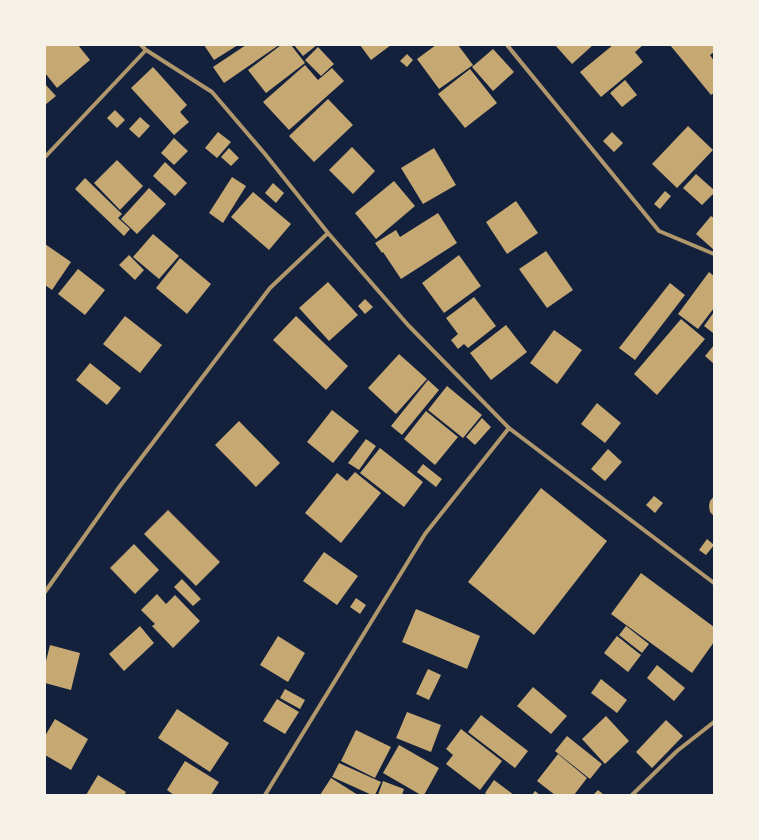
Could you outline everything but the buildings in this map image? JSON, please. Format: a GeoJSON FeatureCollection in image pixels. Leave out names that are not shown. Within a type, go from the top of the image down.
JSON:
{"type":"FeatureCollection","features":[{"type":"Feature","properties":{"kind":"street"},"geometry":{"type":"LineString","coordinates":[[142,45],[146,50],[212,92],[266,154],[328,233],[408,325],[509,428],[714,583]]}},
{"type":"Feature","properties":{"kind":"street"},"geometry":{"type":"LineString","coordinates":[[507,45],[659,231],[714,254]]}},
{"type":"Feature","properties":{"kind":"street"},"geometry":{"type":"LineString","coordinates":[[45,157],[146,50]]}},
{"type":"Feature","properties":{"kind":"street"},"geometry":{"type":"LineString","coordinates":[[45,592],[125,480],[270,288],[328,233]]}},
{"type":"Feature","properties":{"kind":"street"},"geometry":{"type":"LineString","coordinates":[[265,795],[425,534],[509,428]]}},
{"type":"Feature","properties":{"kind":"street"},"geometry":{"type":"LineString","coordinates":[[632,795],[678,751],[714,722]]}}]}
